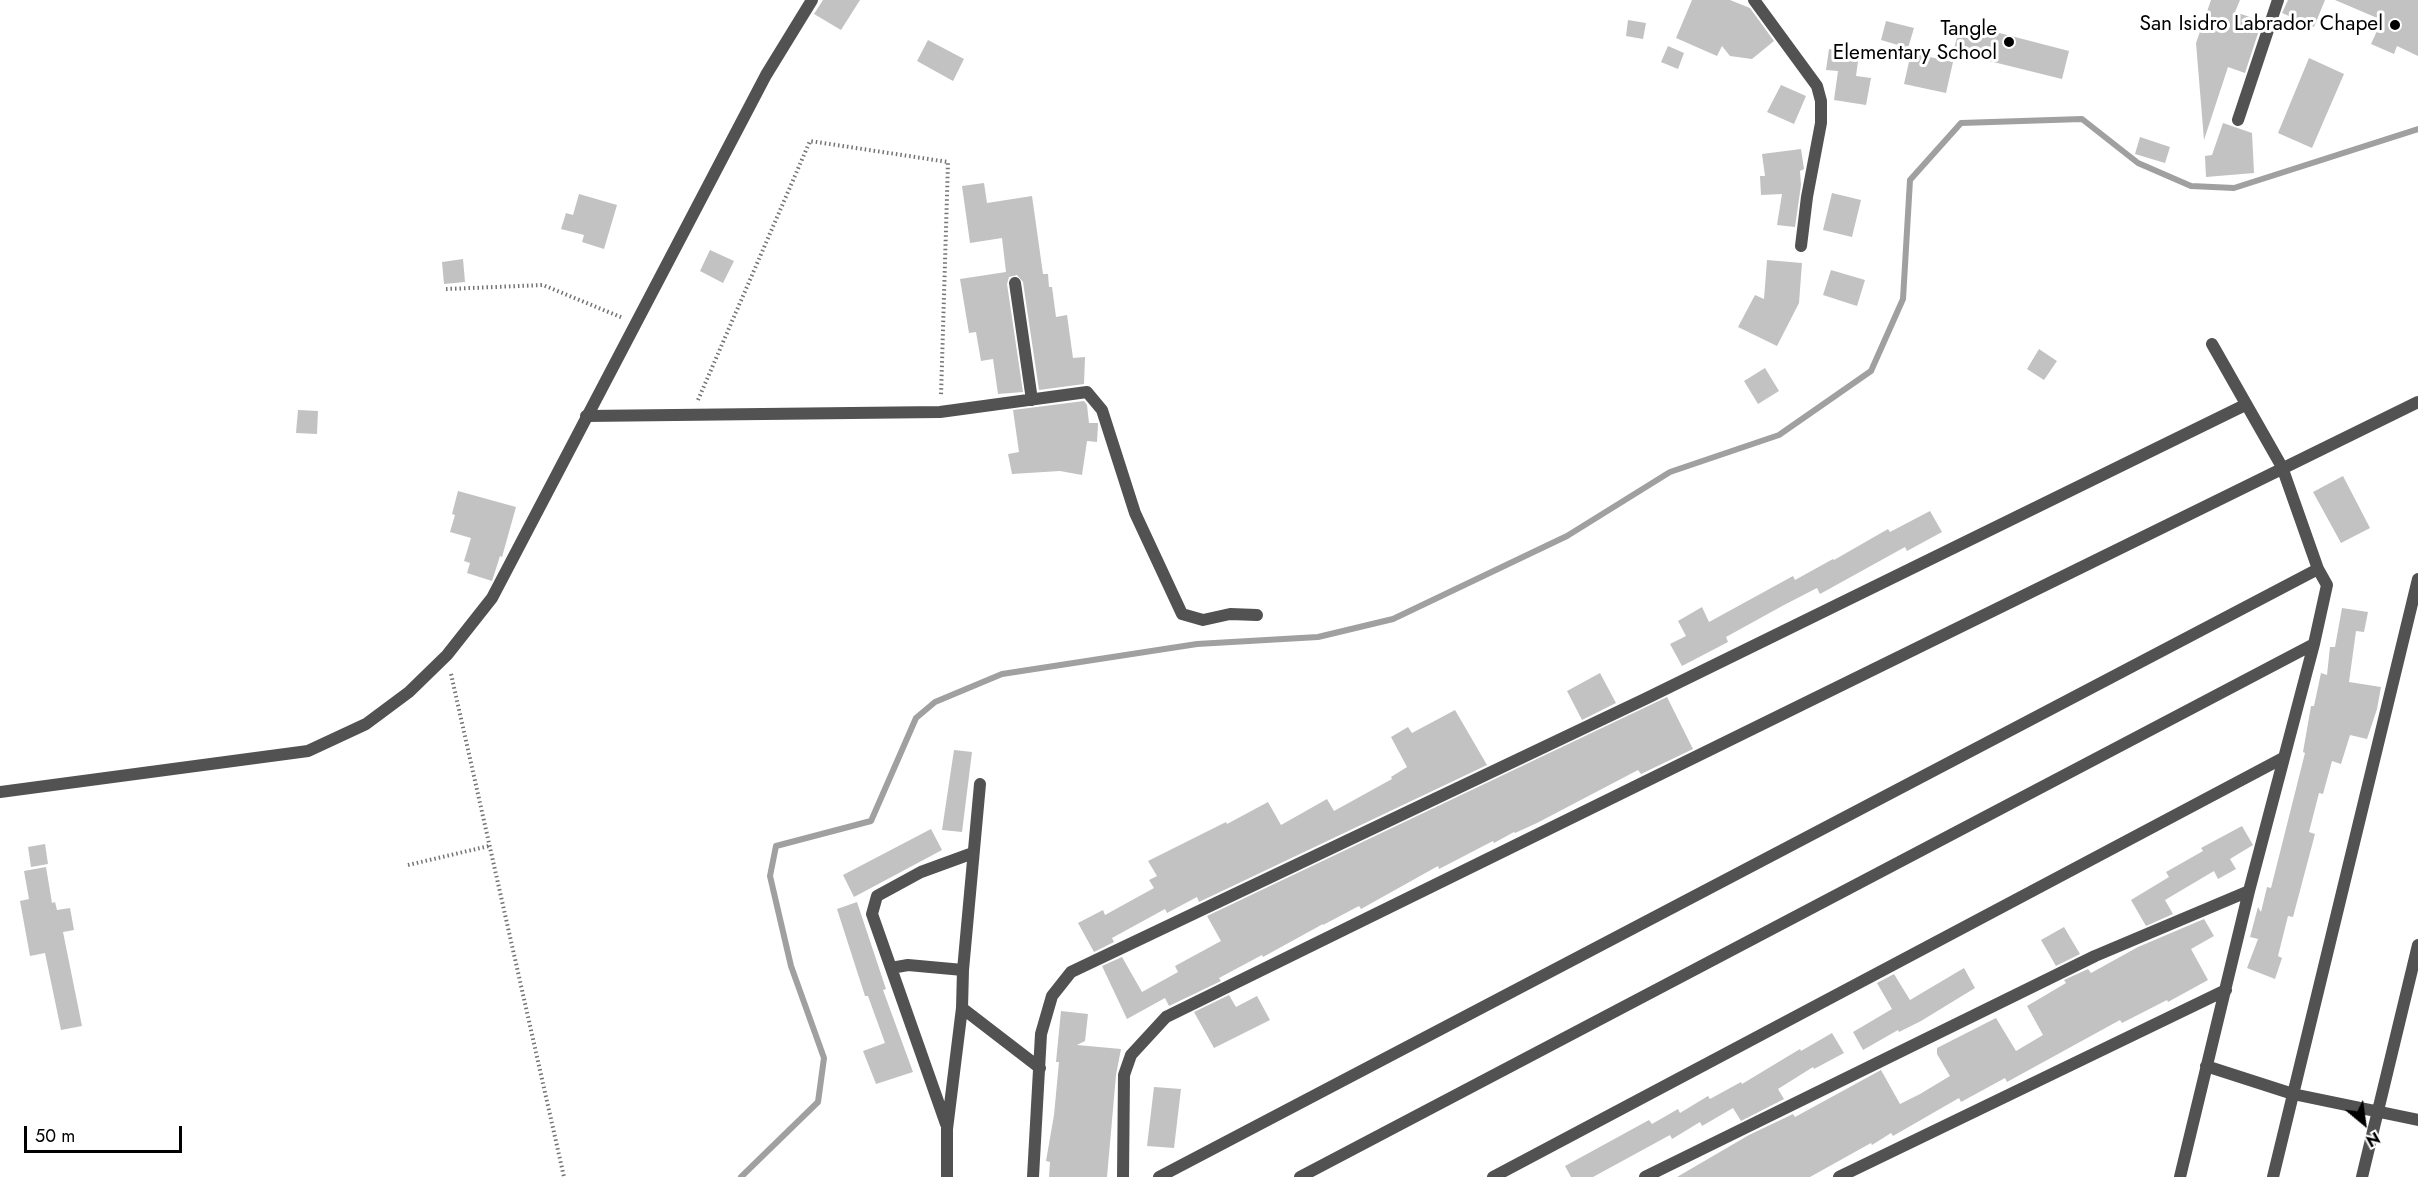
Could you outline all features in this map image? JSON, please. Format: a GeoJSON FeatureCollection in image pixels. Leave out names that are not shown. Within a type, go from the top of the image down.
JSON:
{"type":"FeatureCollection","features":[{"type":"Feature","properties":{"kind":"street"},"geometry":{"type":"LineString","coordinates":[[0,792],[308,751],[366,724],[409,692],[447,655],[492,598],[766,75],[812,0]]}},
{"type":"Feature","properties":{"kind":"street"},"geometry":{"type":"LineString","coordinates":[[1754,0],[1817,86],[1821,101],[1821,123],[1807,197],[1801,246]]}},
{"type":"Feature","properties":{"kind":"street"},"geometry":{"type":"LineString","coordinates":[[2238,120],[2278,0]]}},
{"type":"Feature","properties":{"kind":"street"},"geometry":{"type":"LineString","coordinates":[[1015,283],[1032,400]]}},
{"type":"Feature","properties":{"kind":"street"},"geometry":{"type":"LineString","coordinates":[[2180,1177],[2249,891],[2314,644],[2327,585],[2318,569],[2282,467],[2212,344]]}},
{"type":"Feature","properties":{"kind":"street"},"geometry":{"type":"LineString","coordinates":[[586,416],[940,412],[1088,392],[1102,410],[1135,513],[1182,614],[1203,620],[1230,614],[1257,615]]}},
{"type":"Feature","properties":{"kind":"street"},"geometry":{"type":"LineString","coordinates":[[1123,1177],[1124,1075],[1131,1055],[1166,1017],[2418,402]]}},
{"type":"Feature","properties":{"kind":"street"},"geometry":{"type":"LineString","coordinates":[[1033,1177],[1041,1034],[1052,996],[1071,972],[1645,699],[2245,405]]}},
{"type":"Feature","properties":{"kind":"street"},"geometry":{"type":"LineString","coordinates":[[1159,1177],[2318,569]]}},
{"type":"Feature","properties":{"kind":"street"},"geometry":{"type":"LineString","coordinates":[[2273,1177],[2418,579]]}},
{"type":"Feature","properties":{"kind":"street"},"geometry":{"type":"LineString","coordinates":[[1300,1177],[2314,644]]}},
{"type":"Feature","properties":{"kind":"street"},"geometry":{"type":"LineString","coordinates":[[1493,1177],[2283,758]]}},
{"type":"Feature","properties":{"kind":"street"},"geometry":{"type":"LineString","coordinates":[[947,1177],[947,1129],[962,1008],[963,970],[980,784]]}},
{"type":"Feature","properties":{"kind":"street"},"geometry":{"type":"LineString","coordinates":[[947,1129],[872,914],[877,896],[921,872],[973,853]]}},
{"type":"Feature","properties":{"kind":"street"},"geometry":{"type":"LineString","coordinates":[[1650,1176],[2095,956],[2249,891]]}},
{"type":"Feature","properties":{"kind":"street"},"geometry":{"type":"LineString","coordinates":[[2361,1177],[2418,945]]}},
{"type":"Feature","properties":{"kind":"street"},"geometry":{"type":"LineString","coordinates":[[891,968],[908,965],[963,970]]}},
{"type":"Feature","properties":{"kind":"street"},"geometry":{"type":"LineString","coordinates":[[1839,1177],[2226,990]]}},
{"type":"Feature","properties":{"kind":"street"},"geometry":{"type":"LineString","coordinates":[[962,1008],[1040,1068]]}},
{"type":"Feature","properties":{"kind":"street"},"geometry":{"type":"LineString","coordinates":[[2206,1066],[2294,1094],[2418,1120]]}},
{"type":"Feature","properties":{"kind":"path"},"geometry":{"type":"LineString","coordinates":[[692,415],[810,141],[948,162],[940,412]]}},
{"type":"Feature","properties":{"kind":"path"},"geometry":{"type":"LineString","coordinates":[[446,290],[543,285],[635,323]]}},
{"type":"Feature","properties":{"kind":"path"},"geometry":{"type":"LineString","coordinates":[[447,655],[564,1177]]}},
{"type":"Feature","properties":{"kind":"path"},"geometry":{"type":"LineString","coordinates":[[408,865],[489,846]]}},
{"type":"Feature","properties":{"kind":"building"},"geometry":{"type":"Polygon","coordinates":[[[823,0],[860,0],[841,30],[814,14],[823,0]]]}},
{"type":"Feature","properties":{"kind":"building"},"geometry":{"type":"Polygon","coordinates":[[[1692,0],[1730,0],[1750,8],[1774,41],[1752,59],[1730,56],[1722,46],[1717,56],[1676,38],[1692,0]]]}},
{"type":"Feature","properties":{"kind":"building"},"geometry":{"type":"Polygon","coordinates":[[[2211,0],[2240,0],[2235,12],[2262,21],[2245,73],[2228,67],[2204,140],[2196,43],[2211,0]]]}},
{"type":"Feature","properties":{"kind":"building"},"geometry":{"type":"Polygon","coordinates":[[[2288,0],[2325,0],[2314,27],[2282,13],[2288,0]]]}},
{"type":"Feature","properties":{"kind":"building","name":"San Isidro Labrador Chapel"},"geometry":{"type":"Polygon","coordinates":[[[2335,0],[2418,0],[2418,56],[2397,46],[2394,54],[2371,44],[2382,20],[2335,0]]]}},
{"type":"Feature","properties":{"kind":"building"},"geometry":{"type":"Polygon","coordinates":[[[1628,20],[1646,23],[1643,39],[1626,36],[1628,20]]]}},
{"type":"Feature","properties":{"kind":"building"},"geometry":{"type":"Polygon","coordinates":[[[1886,21],[1914,28],[1908,48],[1881,40],[1886,21]]]}},
{"type":"Feature","properties":{"kind":"building"},"geometry":{"type":"Polygon","coordinates":[[[1961,23],[2069,51],[2062,79],[1953,52],[1961,23]]]}},
{"type":"Feature","properties":{"kind":"building"},"geometry":{"type":"Polygon","coordinates":[[[928,40],[964,59],[953,81],[917,61],[928,40]]]}},
{"type":"Feature","properties":{"kind":"building"},"geometry":{"type":"Polygon","coordinates":[[[1668,46],[1684,53],[1678,69],[1661,62],[1668,46]]]}},
{"type":"Feature","properties":{"kind":"building"},"geometry":{"type":"Polygon","coordinates":[[[1829,49],[1859,54],[1856,76],[1871,78],[1866,105],[1834,100],[1838,71],[1826,70],[1829,49]]]}},
{"type":"Feature","properties":{"kind":"building"},"geometry":{"type":"Polygon","coordinates":[[[1911,53],[1953,62],[1946,93],[1904,84],[1911,53]]]}},
{"type":"Feature","properties":{"kind":"building"},"geometry":{"type":"Polygon","coordinates":[[[2309,58],[2344,74],[2312,148],[2278,133],[2309,58]]]}},
{"type":"Feature","properties":{"kind":"building"},"geometry":{"type":"Polygon","coordinates":[[[1781,85],[1806,96],[1794,124],[1767,112],[1781,85]]]}},
{"type":"Feature","properties":{"kind":"building"},"geometry":{"type":"Polygon","coordinates":[[[2223,123],[2252,133],[2254,173],[2206,177],[2205,156],[2212,155],[2223,123]]]}},
{"type":"Feature","properties":{"kind":"building"},"geometry":{"type":"Polygon","coordinates":[[[2140,137],[2170,147],[2165,163],[2135,154],[2140,137]]]}},
{"type":"Feature","properties":{"kind":"building"},"geometry":{"type":"Polygon","coordinates":[[[1801,149],[1804,169],[1800,171],[1801,185],[1795,227],[1777,225],[1782,194],[1761,195],[1760,176],[1765,176],[1762,154],[1801,149]]]}},
{"type":"Feature","properties":{"kind":"building"},"geometry":{"type":"Polygon","coordinates":[[[984,183],[987,203],[1032,196],[1043,274],[1048,274],[1049,287],[1052,287],[1056,317],[1067,315],[1073,358],[1085,357],[1084,384],[1039,390],[1023,282],[1017,275],[1009,277],[1007,284],[1023,392],[998,394],[993,359],[981,361],[976,332],[969,333],[960,279],[1006,272],[1002,238],[970,243],[962,186],[984,183]]]}},
{"type":"Feature","properties":{"kind":"building"},"geometry":{"type":"Polygon","coordinates":[[[1832,193],[1861,200],[1852,237],[1823,230],[1832,193]]]}},
{"type":"Feature","properties":{"kind":"building"},"geometry":{"type":"Polygon","coordinates":[[[579,194],[617,205],[604,249],[582,242],[584,235],[561,229],[566,213],[573,215],[579,194]]]}},
{"type":"Feature","properties":{"kind":"building"},"geometry":{"type":"Polygon","coordinates":[[[710,250],[734,261],[723,283],[700,271],[710,250]]]}},
{"type":"Feature","properties":{"kind":"building"},"geometry":{"type":"Polygon","coordinates":[[[463,259],[465,282],[444,284],[442,262],[463,259]]]}},
{"type":"Feature","properties":{"kind":"building"},"geometry":{"type":"Polygon","coordinates":[[[1767,260],[1802,263],[1799,303],[1777,346],[1738,327],[1755,295],[1764,299],[1767,260]]]}},
{"type":"Feature","properties":{"kind":"building"},"geometry":{"type":"Polygon","coordinates":[[[1831,270],[1865,280],[1857,306],[1823,295],[1831,270]]]}},
{"type":"Feature","properties":{"kind":"building"},"geometry":{"type":"Polygon","coordinates":[[[2039,349],[2057,361],[2044,380],[2027,369],[2039,349]]]}},
{"type":"Feature","properties":{"kind":"building"},"geometry":{"type":"Polygon","coordinates":[[[1765,368],[1779,391],[1758,404],[1744,381],[1765,368]]]}},
{"type":"Feature","properties":{"kind":"building"},"geometry":{"type":"Polygon","coordinates":[[[1084,401],[1087,405],[1089,423],[1098,423],[1098,425],[1097,442],[1087,441],[1082,475],[1060,471],[1012,474],[1008,454],[1019,452],[1013,410],[1084,401]]]}},
{"type":"Feature","properties":{"kind":"building"},"geometry":{"type":"Polygon","coordinates":[[[298,410],[318,411],[317,434],[296,433],[298,410]]]}},
{"type":"Feature","properties":{"kind":"building"},"geometry":{"type":"Polygon","coordinates":[[[2343,476],[2370,528],[2341,543],[2313,492],[2343,476]]]}},
{"type":"Feature","properties":{"kind":"building"},"geometry":{"type":"Polygon","coordinates":[[[458,491],[516,507],[502,557],[500,556],[492,581],[467,573],[470,563],[464,561],[471,538],[450,532],[458,491]]]}},
{"type":"Feature","properties":{"kind":"building"},"geometry":{"type":"Polygon","coordinates":[[[1930,511],[1942,532],[1907,551],[1905,547],[1820,594],[1817,588],[1784,605],[1726,637],[1728,642],[1682,666],[1670,644],[1686,636],[1678,621],[1702,607],[1709,622],[1793,576],[1795,580],[1888,529],[1890,532],[1930,511]]]}},
{"type":"Feature","properties":{"kind":"building"},"geometry":{"type":"Polygon","coordinates":[[[2342,608],[2368,612],[2364,632],[2356,631],[2349,682],[2381,687],[2377,709],[2367,739],[2350,735],[2341,764],[2332,761],[2323,794],[2319,793],[2309,832],[2315,834],[2293,917],[2288,916],[2278,956],[2282,958],[2275,979],[2247,968],[2258,939],[2250,937],[2258,907],[2261,912],[2267,887],[2271,888],[2305,753],[2303,752],[2311,706],[2314,706],[2321,673],[2327,675],[2330,647],[2335,647],[2342,608]]]}},
{"type":"Feature","properties":{"kind":"building"},"geometry":{"type":"Polygon","coordinates":[[[1600,673],[1616,703],[1582,720],[1567,691],[1600,673]]]}},
{"type":"Feature","properties":{"kind":"building"},"geometry":{"type":"Polygon","coordinates":[[[1667,697],[1693,749],[1641,774],[1638,770],[1537,823],[1494,843],[1493,841],[1439,869],[1438,866],[1361,909],[1359,906],[1323,924],[1219,978],[1221,981],[1169,1006],[1165,998],[1127,1019],[1102,966],[1122,957],[1142,992],[1178,972],[1175,966],[1221,941],[1207,916],[1667,697]]]}},
{"type":"Feature","properties":{"kind":"building"},"geometry":{"type":"Polygon","coordinates":[[[1455,710],[1487,765],[1199,902],[1197,897],[1167,913],[1165,909],[1112,938],[1114,942],[1094,952],[1078,923],[1103,910],[1105,915],[1154,888],[1149,880],[1157,876],[1148,861],[1268,802],[1281,825],[1327,799],[1334,811],[1392,779],[1391,777],[1407,767],[1391,737],[1408,727],[1412,733],[1455,710]]]}},
{"type":"Feature","properties":{"kind":"building"},"geometry":{"type":"Polygon","coordinates":[[[954,750],[972,752],[962,832],[942,830],[954,750]]]}},
{"type":"Feature","properties":{"kind":"building"},"geometry":{"type":"Polygon","coordinates":[[[2242,826],[2253,845],[2230,859],[2236,869],[2218,879],[2214,871],[2165,900],[2173,914],[2146,926],[2131,900],[2169,877],[2166,872],[2203,851],[2201,848],[2242,826]]]}},
{"type":"Feature","properties":{"kind":"building"},"geometry":{"type":"Polygon","coordinates":[[[931,829],[942,850],[854,897],[843,875],[931,829]]]}},
{"type":"Feature","properties":{"kind":"building"},"geometry":{"type":"Polygon","coordinates":[[[45,844],[48,864],[31,867],[28,847],[45,844]]]}},
{"type":"Feature","properties":{"kind":"building"},"geometry":{"type":"Polygon","coordinates":[[[46,867],[52,903],[55,902],[57,910],[70,908],[74,930],[63,932],[82,1026],[61,1030],[45,953],[30,956],[20,901],[29,899],[24,871],[46,867]]]}},
{"type":"Feature","properties":{"kind":"building"},"geometry":{"type":"Polygon","coordinates":[[[857,902],[886,989],[883,990],[913,1072],[876,1084],[863,1051],[885,1043],[868,996],[865,996],[837,909],[857,902]]]}},
{"type":"Feature","properties":{"kind":"building"},"geometry":{"type":"Polygon","coordinates":[[[2204,919],[2214,936],[2191,949],[2208,980],[2122,1023],[2120,1020],[2007,1082],[2005,1078],[1961,1102],[1959,1098],[1893,1136],[1891,1133],[1810,1177],[1677,1177],[1749,1135],[1793,1114],[1795,1117],[1881,1070],[1900,1104],[1950,1076],[1937,1054],[1937,1048],[1996,1018],[2016,1051],[2043,1035],[2027,1006],[2066,983],[2064,980],[2088,969],[2091,973],[2138,947],[2204,919]]]}},
{"type":"Feature","properties":{"kind":"building"},"geometry":{"type":"Polygon","coordinates":[[[2064,927],[2080,954],[2056,966],[2041,940],[2064,927]]]}},
{"type":"Feature","properties":{"kind":"building"},"geometry":{"type":"Polygon","coordinates":[[[1964,968],[1975,988],[1921,1021],[1899,1032],[1898,1030],[1863,1050],[1853,1032],[1892,1009],[1877,983],[1894,974],[1910,1000],[1964,968]]]}},
{"type":"Feature","properties":{"kind":"building"},"geometry":{"type":"Polygon","coordinates":[[[1229,995],[1236,1007],[1257,996],[1270,1020],[1214,1048],[1194,1012],[1229,995]]]}},
{"type":"Feature","properties":{"kind":"building"},"geometry":{"type":"Polygon","coordinates":[[[1061,1011],[1088,1014],[1085,1041],[1077,1045],[1121,1049],[1116,1075],[1107,1177],[1049,1177],[1050,1162],[1046,1161],[1054,1115],[1061,1011]]]}},
{"type":"Feature","properties":{"kind":"building"},"geometry":{"type":"Polygon","coordinates":[[[1832,1033],[1844,1053],[1814,1069],[1813,1067],[1778,1089],[1784,1099],[1741,1121],[1733,1108],[1702,1126],[1700,1122],[1672,1139],[1670,1135],[1593,1177],[1571,1177],[1565,1166],[1649,1120],[1652,1124],[1678,1109],[1680,1113],[1708,1096],[1710,1099],[1741,1082],[1742,1084],[1800,1049],[1801,1051],[1832,1033]]]}},
{"type":"Feature","properties":{"kind":"building"},"geometry":{"type":"Polygon","coordinates":[[[1154,1087],[1181,1089],[1174,1148],[1147,1146],[1154,1087]]]}},
{"type":"Feature","properties":{"kind":"waterway"},"geometry":{"type":"LineString","coordinates":[[741,1177],[818,1102],[824,1058],[791,966],[770,876],[776,846],[871,821],[916,718],[935,702],[1002,674],[1197,644],[1318,637],[1393,619],[1567,536],[1670,472],[1779,435],[1871,371],[1903,299],[1910,180],[1961,123],[2082,119],[2138,163],[2191,186],[2234,188],[2418,129]]}},
{"type":"Feature","properties":{"kind":"place","name":"San Isidro Labrador Chapel"},"geometry":{"type":"Point","coordinates":[2395,25]}},
{"type":"Feature","properties":{"kind":"place","name":"Tangle Elementary School"},"geometry":{"type":"Point","coordinates":[2009,42]}}]}
